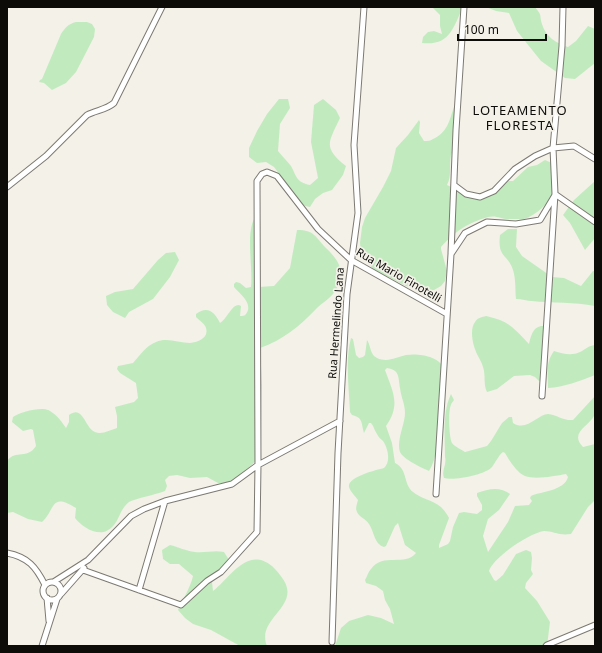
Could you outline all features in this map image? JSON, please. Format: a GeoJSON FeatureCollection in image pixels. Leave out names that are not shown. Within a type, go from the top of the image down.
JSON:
{"type":"FeatureCollection","features":[{"type":"Feature","properties":{"kind":"street"},"geometry":{"type":"LineString","coordinates":[[7,187],[46,156],[86,115],[108,108],[114,103],[162,7]]}},
{"type":"Feature","properties":{"kind":"street","name":"Rua Hermelindo Lana"},"geometry":{"type":"LineString","coordinates":[[332,642],[340,421],[347,294],[358,213],[354,144],[364,7]]}},
{"type":"Feature","properties":{"kind":"street"},"geometry":{"type":"LineString","coordinates":[[436,494],[464,7]]}},
{"type":"Feature","properties":{"kind":"street"},"geometry":{"type":"LineString","coordinates":[[542,396],[555,194],[553,148],[562,46],[563,7]]}},
{"type":"Feature","properties":{"kind":"street"},"geometry":{"type":"LineString","coordinates":[[454,185],[466,194],[480,197],[494,191],[515,169],[535,156],[553,148],[574,146],[595,159]]}},
{"type":"Feature","properties":{"kind":"street","name":"Rua Mario Finotelli"},"geometry":{"type":"LineString","coordinates":[[258,465],[257,181],[259,177],[268,172],[277,176],[318,229],[352,260],[447,314]]}},
{"type":"Feature","properties":{"kind":"street"},"geometry":{"type":"LineString","coordinates":[[451,254],[465,233],[487,222],[516,224],[540,220],[555,194]]}},
{"type":"Feature","properties":{"kind":"street"},"geometry":{"type":"LineString","coordinates":[[555,194],[595,222]]}},
{"type":"Feature","properties":{"kind":"street"},"geometry":{"type":"LineString","coordinates":[[45,585],[54,582],[88,560],[132,516],[144,509],[165,501],[232,484],[258,465],[340,421]]}},
{"type":"Feature","properties":{"kind":"street"},"geometry":{"type":"LineString","coordinates":[[83,570],[180,605],[207,581],[221,572],[257,532],[258,465]]}},
{"type":"Feature","properties":{"kind":"street"},"geometry":{"type":"LineString","coordinates":[[139,590],[165,501]]}},
{"type":"Feature","properties":{"kind":"street"},"geometry":{"type":"LineString","coordinates":[[7,553],[14,554],[30,562],[38,571],[61,588],[61,594]]}},
{"type":"Feature","properties":{"kind":"street"},"geometry":{"type":"LineString","coordinates":[[42,646],[57,599],[83,570],[88,560]]}},
{"type":"Feature","properties":{"kind":"street"},"geometry":{"type":"LineString","coordinates":[[38,571],[45,585],[43,592],[47,598],[49,624]]}},
{"type":"Feature","properties":{"kind":"street"},"geometry":{"type":"LineString","coordinates":[[47,598],[52,600],[57,599]]}},
{"type":"Feature","properties":{"kind":"street"},"geometry":{"type":"LineString","coordinates":[[546,646],[595,625]]}},
{"type":"Feature","properties":{"kind":"green space"},"geometry":{"type":"Polygon","coordinates":[[[432,7],[463,7],[453,28],[445,38],[439,42],[422,43],[423,37],[428,32],[434,31],[442,34],[440,15],[432,7]]]}},
{"type":"Feature","properties":{"kind":"green space"},"geometry":{"type":"Polygon","coordinates":[[[486,7],[535,7],[540,14],[541,21],[549,36],[556,42],[568,47],[576,41],[588,26],[595,29],[595,63],[575,79],[565,78],[541,61],[517,31],[509,13],[496,11],[486,7]]]}},
{"type":"Feature","properties":{"kind":"green space"},"geometry":{"type":"Polygon","coordinates":[[[76,22],[87,22],[92,24],[95,29],[94,37],[76,72],[66,83],[52,90],[44,83],[39,82],[42,79],[61,34],[67,26],[76,22]]]}},
{"type":"Feature","properties":{"kind":"green space"},"geometry":{"type":"Polygon","coordinates":[[[279,99],[288,99],[290,108],[280,124],[278,151],[291,166],[299,181],[305,184],[310,185],[318,178],[311,142],[314,105],[323,99],[336,110],[340,118],[330,144],[333,154],[346,166],[343,175],[332,190],[323,193],[315,199],[310,207],[301,205],[287,193],[280,175],[274,167],[266,162],[257,163],[249,157],[249,148],[257,131],[267,114],[279,99]]]}},
{"type":"Feature","properties":{"kind":"green space"},"geometry":{"type":"Polygon","coordinates":[[[454,107],[458,122],[458,131],[457,141],[451,155],[449,182],[447,185],[462,192],[482,198],[496,185],[504,181],[513,181],[528,167],[537,165],[545,160],[554,164],[554,189],[545,205],[537,212],[524,219],[509,219],[494,216],[488,217],[474,222],[457,232],[441,247],[447,271],[445,281],[441,286],[434,290],[424,291],[406,286],[373,269],[361,252],[360,243],[362,227],[365,218],[391,171],[396,148],[419,120],[419,133],[424,141],[430,141],[438,136],[447,126],[454,107]]]}},
{"type":"Feature","properties":{"kind":"green space"},"geometry":{"type":"Polygon","coordinates":[[[595,181],[595,238],[585,250],[570,223],[563,215],[574,200],[595,181]]]}},
{"type":"Feature","properties":{"kind":"green space"},"geometry":{"type":"Polygon","coordinates":[[[254,219],[256,222],[258,287],[274,286],[290,268],[297,230],[308,231],[314,235],[335,258],[339,265],[340,272],[337,288],[329,298],[291,332],[284,337],[260,348],[262,385],[261,448],[259,458],[234,480],[223,483],[218,483],[207,477],[190,478],[177,475],[169,476],[165,480],[167,486],[165,491],[129,502],[114,525],[104,532],[93,531],[83,526],[75,518],[76,508],[68,503],[58,502],[54,504],[42,522],[28,519],[13,512],[7,513],[7,461],[10,457],[29,453],[36,446],[33,430],[23,431],[12,422],[13,417],[21,413],[42,409],[53,413],[66,428],[69,422],[69,415],[74,412],[78,412],[95,432],[103,433],[117,428],[115,407],[134,402],[138,398],[136,383],[120,373],[117,369],[118,366],[133,363],[146,348],[160,341],[169,340],[190,343],[202,339],[207,331],[204,325],[196,317],[196,314],[200,311],[211,311],[220,323],[236,306],[241,306],[240,316],[247,313],[248,304],[234,287],[234,284],[236,282],[240,283],[246,288],[251,287],[250,234],[254,219]]]}},
{"type":"Feature","properties":{"kind":"green space"},"geometry":{"type":"Polygon","coordinates":[[[508,229],[517,229],[516,247],[522,256],[552,277],[564,278],[581,286],[593,271],[595,271],[595,306],[516,299],[513,270],[501,252],[499,242],[500,235],[508,229]]]}},
{"type":"Feature","properties":{"kind":"green space"},"geometry":{"type":"Polygon","coordinates":[[[175,252],[179,260],[170,277],[153,299],[129,312],[125,318],[113,312],[107,305],[106,296],[115,292],[133,289],[158,260],[166,253],[175,252]]]}},
{"type":"Feature","properties":{"kind":"green space"},"geometry":{"type":"Polygon","coordinates":[[[486,316],[506,323],[529,344],[535,330],[540,326],[543,326],[543,369],[541,380],[539,381],[530,375],[514,376],[497,389],[487,392],[484,370],[472,339],[473,325],[480,318],[486,316]]]}},
{"type":"Feature","properties":{"kind":"green space"},"geometry":{"type":"Polygon","coordinates":[[[351,338],[353,339],[356,355],[359,358],[365,355],[367,340],[372,353],[377,358],[388,360],[406,355],[423,355],[438,361],[442,365],[444,370],[444,380],[438,409],[439,427],[437,447],[432,466],[429,471],[418,466],[400,452],[399,443],[405,417],[404,407],[398,375],[394,370],[387,368],[385,370],[394,398],[391,418],[386,426],[392,443],[395,463],[402,469],[410,489],[441,507],[449,518],[439,548],[448,544],[450,541],[453,527],[459,513],[464,512],[477,514],[482,510],[482,505],[477,493],[490,489],[498,489],[506,491],[510,494],[499,510],[488,519],[483,536],[488,552],[508,522],[515,506],[529,505],[532,501],[530,498],[531,496],[557,488],[566,482],[568,477],[566,474],[539,478],[525,476],[516,469],[503,452],[492,467],[483,473],[455,479],[444,478],[445,417],[451,394],[454,400],[451,404],[449,412],[451,440],[455,446],[465,452],[487,446],[502,423],[509,417],[512,417],[513,423],[518,425],[528,424],[548,414],[567,420],[573,420],[595,396],[595,414],[592,420],[581,430],[578,438],[583,447],[595,444],[595,500],[588,507],[571,534],[544,531],[530,536],[504,553],[489,571],[496,581],[503,575],[516,554],[526,550],[531,552],[531,570],[533,574],[526,583],[525,588],[537,601],[550,622],[547,646],[335,646],[341,628],[349,621],[368,615],[381,618],[394,624],[383,591],[376,586],[366,583],[365,580],[370,570],[376,564],[388,560],[406,559],[416,553],[405,545],[398,523],[395,526],[386,546],[384,547],[378,543],[369,524],[357,512],[356,508],[358,500],[351,492],[349,487],[352,480],[369,472],[384,468],[388,462],[385,444],[378,436],[372,424],[369,423],[364,433],[360,419],[352,415],[350,412],[348,355],[351,338]]]}},
{"type":"Feature","properties":{"kind":"green space"},"geometry":{"type":"Polygon","coordinates":[[[595,345],[595,375],[566,385],[548,388],[548,364],[554,351],[564,354],[574,354],[595,345]]]}},
{"type":"Feature","properties":{"kind":"green space"},"geometry":{"type":"Polygon","coordinates":[[[170,545],[195,552],[224,552],[229,560],[212,582],[213,591],[247,561],[263,561],[275,569],[286,586],[287,595],[284,603],[268,627],[265,636],[267,646],[240,646],[211,630],[193,624],[185,618],[178,610],[193,576],[179,564],[170,564],[163,559],[162,550],[170,545]]]}},
{"type":"Feature","properties":{"kind":"district","name":"LOTEAMENTO FLORESTA"},"geometry":{"type":"Point","coordinates":[520,118]}}]}
